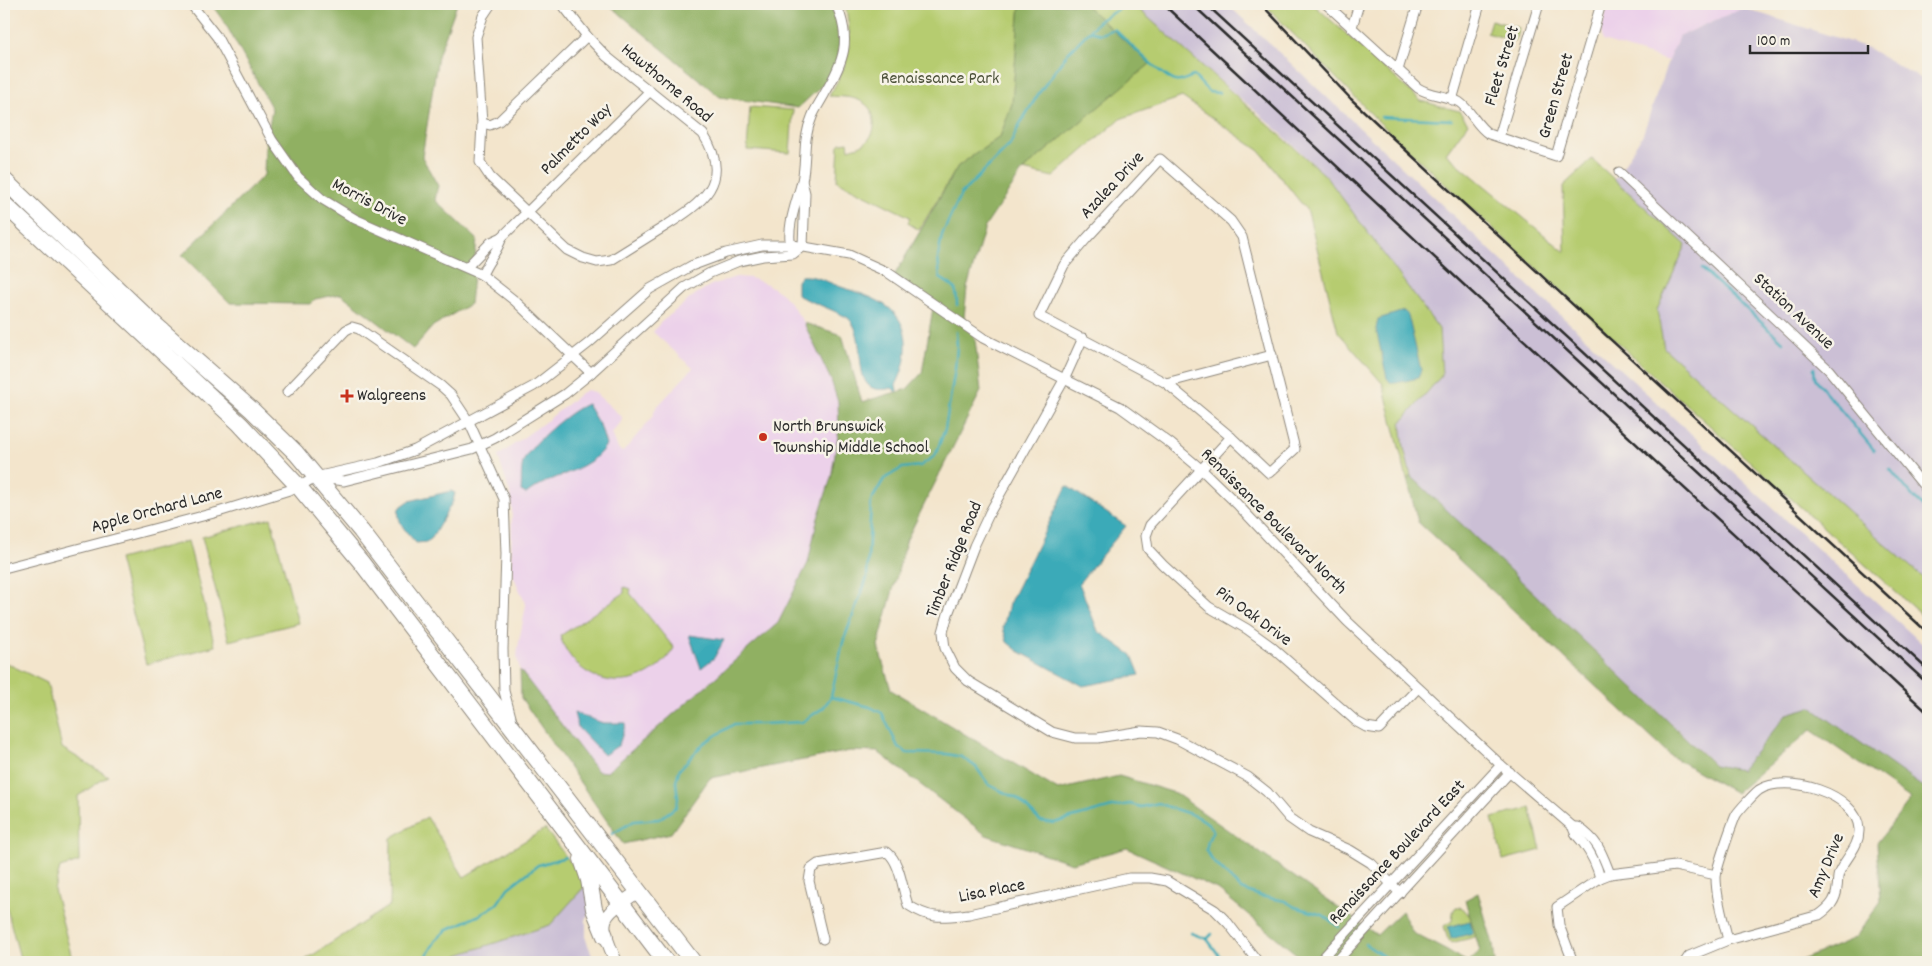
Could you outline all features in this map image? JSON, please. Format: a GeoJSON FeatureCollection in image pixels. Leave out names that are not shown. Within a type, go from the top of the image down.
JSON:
{"type":"FeatureCollection","features":[{"type":"Feature","properties":{"kind":"highway"},"geometry":{"type":"LineString","coordinates":[[4,180],[151,321],[252,410],[296,453],[361,531],[693,962]]}},
{"type":"Feature","properties":{"kind":"highway"},"geometry":{"type":"LineString","coordinates":[[4,204],[240,424],[299,488],[361,562],[666,962]]}},
{"type":"Feature","properties":{"kind":"highway"},"geometry":{"type":"LineString","coordinates":[[577,846],[589,880],[594,909],[605,936]]}},
{"type":"Feature","properties":{"kind":"street","name":"Morris Drive"},"geometry":{"type":"LineString","coordinates":[[191,4],[217,37],[268,133],[298,177],[322,199],[355,219],[482,275],[515,301],[591,373]]}},
{"type":"Feature","properties":{"kind":"street","name":"Hawthorne Road"},"geometry":{"type":"LineString","coordinates":[[491,4],[483,16],[476,37],[482,124],[480,162],[490,176],[566,250],[583,258],[598,262],[611,260],[694,208],[713,184],[716,164],[712,149],[703,134],[624,72],[586,36],[562,4]]}},
{"type":"Feature","properties":{"kind":"street"},"geometry":{"type":"LineString","coordinates":[[315,478],[344,481],[439,458],[480,444],[565,394],[591,373],[684,288],[710,273],[739,262],[763,256],[793,254],[803,246],[805,193],[802,181],[804,139],[812,116],[838,72],[844,53],[846,35],[843,19],[836,4]]}},
{"type":"Feature","properties":{"kind":"street","name":"Green Street"},"geometry":{"type":"LineString","coordinates":[[1326,4],[1421,90],[1452,100],[1463,106],[1484,131],[1556,156],[1601,4]]}},
{"type":"Feature","properties":{"kind":"street"},"geometry":{"type":"LineString","coordinates":[[1352,28],[1359,4]]}},
{"type":"Feature","properties":{"kind":"street"},"geometry":{"type":"LineString","coordinates":[[1398,70],[1418,4]]}},
{"type":"Feature","properties":{"kind":"street"},"geometry":{"type":"LineString","coordinates":[[1452,100],[1480,4]]}},
{"type":"Feature","properties":{"kind":"street","name":"Fleet Street"},"geometry":{"type":"LineString","coordinates":[[1499,137],[1539,4]]}},
{"type":"Feature","properties":{"kind":"street"},"geometry":{"type":"LineString","coordinates":[[482,124],[490,125],[499,121],[586,36]]}},
{"type":"Feature","properties":{"kind":"street","name":"Palmetto Way"},"geometry":{"type":"LineString","coordinates":[[527,213],[650,91]]}},
{"type":"Feature","properties":{"kind":"street","name":"Azalea Drive"},"geometry":{"type":"LineString","coordinates":[[1160,158],[1231,221],[1242,237],[1295,449],[1269,473],[1231,437],[1166,382],[1083,338],[1039,316],[1064,265],[1160,158]]}},
{"type":"Feature","properties":{"kind":"street","name":"Station Avenue"},"geometry":{"type":"LineString","coordinates":[[1619,172],[1830,370],[1928,491]]}},
{"type":"Feature","properties":{"kind":"street"},"geometry":{"type":"LineString","coordinates":[[793,254],[790,245],[790,232],[796,195],[802,181]]}},
{"type":"Feature","properties":{"kind":"street"},"geometry":{"type":"LineString","coordinates":[[467,267],[491,242],[502,238],[527,213]]}},
{"type":"Feature","properties":{"kind":"street"},"geometry":{"type":"LineString","coordinates":[[482,275],[498,250],[502,238]]}},
{"type":"Feature","properties":{"kind":"street","name":"Renaissance Boulevard North"},"geometry":{"type":"LineString","coordinates":[[315,478],[378,463],[415,450],[534,386],[650,290],[690,266],[726,254],[762,246],[803,246],[849,255],[887,272],[982,338],[1120,407],[1171,444],[1202,470],[1237,504],[1348,621],[1418,688],[1501,765],[1572,827],[1574,833],[1583,842],[1592,856],[1600,878]]}},
{"type":"Feature","properties":{"kind":"street"},"geometry":{"type":"LineString","coordinates":[[287,392],[346,330],[352,327],[359,329],[441,386],[451,396],[470,422],[504,499],[506,554],[503,649],[504,691],[514,731]]}},
{"type":"Feature","properties":{"kind":"street"},"geometry":{"type":"LineString","coordinates":[[1064,380],[1083,338]]}},
{"type":"Feature","properties":{"kind":"street"},"geometry":{"type":"LineString","coordinates":[[1166,382],[1272,355]]}},
{"type":"Feature","properties":{"kind":"street","name":"Timber Ridge Road"},"geometry":{"type":"LineString","coordinates":[[1064,380],[990,512],[974,546],[948,614],[943,632],[945,648],[955,668],[968,681],[1052,732],[1076,738],[1098,738],[1141,730],[1158,732],[1177,739],[1248,777],[1267,792],[1289,818],[1309,832],[1350,850],[1371,863],[1400,893]]}},
{"type":"Feature","properties":{"kind":"street"},"geometry":{"type":"LineString","coordinates":[[1202,470],[1231,437]]}},
{"type":"Feature","properties":{"kind":"street","name":"Pin Oak Drive"},"geometry":{"type":"LineString","coordinates":[[1202,470],[1150,525],[1146,536],[1148,549],[1163,565],[1209,607],[1247,629],[1272,647],[1328,698],[1366,727],[1379,729],[1418,688]]}},
{"type":"Feature","properties":{"kind":"street","name":"Apple Orchard Lane"},"geometry":{"type":"LineString","coordinates":[[4,568],[218,512],[299,488],[315,478]]}},
{"type":"Feature","properties":{"kind":"street","name":"Renaissance Boulevard East"},"geometry":{"type":"LineString","coordinates":[[1319,962],[1501,765]]}},
{"type":"Feature","properties":{"kind":"street","name":"Renaissance Boulevard East"},"geometry":{"type":"LineString","coordinates":[[1336,962],[1510,772]]}},
{"type":"Feature","properties":{"kind":"street","name":"Amy Drive"},"geometry":{"type":"LineString","coordinates":[[1686,962],[1689,956],[1728,940],[1819,915],[1830,907],[1837,892],[1838,874],[1857,843],[1859,828],[1854,813],[1843,802],[1825,792],[1803,785],[1781,783],[1759,790],[1737,814],[1716,875]]}},
{"type":"Feature","properties":{"kind":"street","name":"Renaissance Boulevard North"},"geometry":{"type":"LineString","coordinates":[[1572,827],[1578,827],[1592,837],[1601,851],[1610,874]]}},
{"type":"Feature","properties":{"kind":"street","name":"Lisa Place"},"geometry":{"type":"LineString","coordinates":[[823,939],[809,881],[810,869],[818,864],[887,852],[893,857],[897,866],[908,905],[924,915],[946,917],[970,914],[1129,878],[1150,878],[1167,881],[1215,910],[1228,923],[1258,962]]}},
{"type":"Feature","properties":{"kind":"street"},"geometry":{"type":"LineString","coordinates":[[1572,962],[1559,925],[1557,907],[1600,878],[1610,874],[1675,866],[1716,875],[1720,906],[1728,940]]}},
{"type":"Feature","properties":{"kind":"street"},"geometry":{"type":"LineString","coordinates":[[616,962],[605,936],[604,921],[609,912],[639,891]]}},
{"type":"Feature","properties":{"kind":"shaded area"},"geometry":{"type":"Polygon","coordinates":[[[1130,4],[1227,4],[1535,292],[1928,649],[1928,791],[1811,707],[1787,714],[1741,770],[1715,765],[1411,476],[1404,448],[1401,423],[1442,375],[1326,176],[1272,125],[1130,4]]]}},
{"type":"Feature","properties":{"kind":"shaded area"},"geometry":{"type":"Polygon","coordinates":[[[1609,4],[1744,4],[1743,8],[1679,36],[1668,61],[1603,41],[1601,29],[1609,4]]]}},
{"type":"Feature","properties":{"kind":"shaded area"},"geometry":{"type":"Polygon","coordinates":[[[1743,8],[1866,47],[1928,83],[1928,621],[1551,281],[1643,134],[1668,61],[1679,36],[1743,8]]]}},
{"type":"Feature","properties":{"kind":"shaded area"},"geometry":{"type":"Polygon","coordinates":[[[736,277],[750,278],[767,284],[782,294],[792,305],[816,347],[831,380],[838,403],[839,430],[831,478],[817,521],[808,563],[778,623],[607,772],[597,771],[520,670],[517,658],[518,647],[526,605],[513,575],[511,565],[512,509],[510,493],[498,456],[587,390],[594,392],[622,417],[621,422],[612,433],[618,449],[623,452],[653,416],[655,409],[693,368],[653,332],[660,323],[696,294],[711,285],[736,277]]]}},
{"type":"Feature","properties":{"kind":"shaded area"},"geometry":{"type":"Polygon","coordinates":[[[586,883],[598,899],[586,918],[586,940],[595,962],[453,962],[458,955],[550,925],[586,883]]]}},
{"type":"Feature","properties":{"kind":"green space"},"geometry":{"type":"Polygon","coordinates":[[[211,4],[457,4],[438,56],[422,157],[438,186],[435,200],[477,239],[470,304],[433,326],[413,349],[341,294],[315,299],[310,304],[230,303],[182,255],[264,175],[265,147],[272,109],[225,23],[211,4]]]}},
{"type":"Feature","properties":{"kind":"green space"},"geometry":{"type":"Polygon","coordinates":[[[608,4],[830,4],[840,29],[838,71],[798,108],[720,97],[608,4]]]}},
{"type":"Feature","properties":{"kind":"green space","name":"Renaissance Park"},"geometry":{"type":"Polygon","coordinates":[[[845,4],[1020,4],[1012,104],[1000,137],[958,166],[919,230],[908,223],[910,217],[837,181],[839,145],[848,142],[849,149],[863,144],[871,137],[874,127],[871,111],[864,103],[852,98],[829,96],[842,72],[848,52],[849,30],[845,4]]]}},
{"type":"Feature","properties":{"kind":"green space"},"geometry":{"type":"Polygon","coordinates":[[[1020,4],[1084,4],[1150,64],[1023,170],[985,227],[967,288],[963,327],[974,331],[981,391],[906,541],[878,646],[891,690],[1058,790],[1119,776],[1175,793],[1377,935],[1402,911],[1413,933],[1468,962],[1306,962],[1217,889],[1127,848],[1072,863],[986,835],[878,752],[850,751],[710,778],[671,833],[623,844],[521,698],[520,670],[597,771],[607,772],[778,623],[808,563],[817,521],[831,478],[839,430],[838,402],[831,380],[804,323],[842,335],[862,402],[907,389],[922,373],[934,302],[894,276],[958,166],[1000,137],[1012,104],[1020,4]]]}},
{"type":"Feature","properties":{"kind":"green space"},"geometry":{"type":"Polygon","coordinates":[[[1084,4],[1133,4],[1326,176],[1439,329],[1442,375],[1401,423],[1404,448],[1411,476],[1407,479],[1383,384],[1338,332],[1308,212],[1260,151],[1182,97],[1120,119],[1053,177],[1023,170],[1149,64],[1084,4]]]}},
{"type":"Feature","properties":{"kind":"green space"},"geometry":{"type":"Polygon","coordinates":[[[1264,4],[1313,4],[1421,101],[1459,111],[1468,123],[1446,154],[1565,252],[1563,186],[1592,159],[1686,245],[1657,310],[1664,348],[1928,582],[1928,621],[1653,375],[1464,202],[1378,121],[1264,4]]]}},
{"type":"Feature","properties":{"kind":"green space"},"geometry":{"type":"Polygon","coordinates":[[[1491,20],[1519,28],[1515,41],[1487,33],[1491,20]]]}},
{"type":"Feature","properties":{"kind":"green space"},"geometry":{"type":"Polygon","coordinates":[[[750,107],[793,110],[790,153],[747,150],[750,107]]]}},
{"type":"Feature","properties":{"kind":"green space"},"geometry":{"type":"Polygon","coordinates":[[[1411,476],[1714,765],[1741,770],[1787,714],[1811,707],[1928,791],[1928,962],[1797,962],[1855,938],[1881,901],[1877,843],[1911,799],[1811,730],[1736,793],[1671,756],[1418,522],[1407,479],[1411,476]]]}},
{"type":"Feature","properties":{"kind":"green space"},"geometry":{"type":"Polygon","coordinates":[[[271,518],[298,623],[229,641],[202,537],[271,518]]]}},
{"type":"Feature","properties":{"kind":"green space"},"geometry":{"type":"Polygon","coordinates":[[[188,541],[215,646],[146,664],[119,559],[188,541]]]}},
{"type":"Feature","properties":{"kind":"green space"},"geometry":{"type":"Polygon","coordinates":[[[624,587],[631,589],[630,593],[674,648],[662,664],[646,675],[630,680],[613,681],[596,677],[581,668],[569,654],[560,636],[624,593],[624,587]]]}},
{"type":"Feature","properties":{"kind":"green space"},"geometry":{"type":"Polygon","coordinates":[[[4,662],[47,683],[62,748],[108,776],[78,796],[79,862],[60,868],[54,890],[73,962],[21,962],[4,898],[4,662]]]}},
{"type":"Feature","properties":{"kind":"green space"},"geometry":{"type":"Polygon","coordinates":[[[1530,808],[1541,850],[1503,860],[1492,818],[1530,808]]]}},
{"type":"Feature","properties":{"kind":"green space"},"geometry":{"type":"Polygon","coordinates":[[[427,817],[464,877],[545,829],[578,872],[585,886],[550,925],[458,955],[453,962],[302,962],[390,905],[391,838],[427,817]]]}},
{"type":"Feature","properties":{"kind":"green space"},"geometry":{"type":"Polygon","coordinates":[[[1478,893],[1493,944],[1495,962],[1468,962],[1480,951],[1465,900],[1478,893]]]}},
{"type":"Feature","properties":{"kind":"green space"},"geometry":{"type":"Polygon","coordinates":[[[1456,907],[1460,907],[1470,916],[1477,934],[1475,937],[1451,943],[1444,926],[1452,921],[1453,912],[1456,907]]]}},
{"type":"Feature","properties":{"kind":"water"},"geometry":{"type":"Polygon","coordinates":[[[801,276],[817,278],[871,298],[885,305],[896,315],[904,331],[906,350],[903,368],[896,385],[896,392],[892,388],[878,389],[869,385],[864,377],[861,366],[855,329],[849,319],[797,295],[797,281],[801,276]]]}},
{"type":"Feature","properties":{"kind":"water"},"geometry":{"type":"Polygon","coordinates":[[[1404,311],[1408,315],[1421,370],[1418,378],[1391,383],[1387,378],[1376,329],[1378,319],[1404,311]]]}},
{"type":"Feature","properties":{"kind":"water"},"geometry":{"type":"Polygon","coordinates":[[[587,404],[601,428],[606,445],[590,462],[580,468],[546,482],[526,494],[521,491],[522,467],[524,460],[534,445],[561,420],[587,404]]]}},
{"type":"Feature","properties":{"kind":"water"},"geometry":{"type":"Polygon","coordinates":[[[1067,486],[1126,526],[1079,583],[1098,631],[1132,655],[1140,675],[1083,686],[1018,651],[1007,642],[1003,628],[1009,604],[1067,486]]]}},
{"type":"Feature","properties":{"kind":"water"},"geometry":{"type":"Polygon","coordinates":[[[451,491],[455,493],[453,501],[432,538],[427,542],[416,543],[401,523],[398,513],[399,508],[409,501],[451,491]]]}},
{"type":"Feature","properties":{"kind":"water"},"geometry":{"type":"Polygon","coordinates":[[[689,635],[724,640],[714,658],[701,668],[689,635]]]}},
{"type":"Feature","properties":{"kind":"water"},"geometry":{"type":"Polygon","coordinates":[[[574,713],[603,723],[626,723],[619,745],[604,755],[578,728],[574,713]]]}},
{"type":"Feature","properties":{"kind":"water"},"geometry":{"type":"Polygon","coordinates":[[[1470,921],[1473,933],[1451,939],[1448,927],[1470,921]]]}},
{"type":"Feature","properties":{"kind":"waterway"},"geometry":{"type":"LineString","coordinates":[[957,305],[956,291],[949,283],[940,278],[938,258],[942,235],[961,194],[1010,145],[1039,93],[1067,54],[1100,20],[1124,6]]}},
{"type":"Feature","properties":{"kind":"waterway"},"geometry":{"type":"LineString","coordinates":[[1089,31],[1101,34],[1114,29],[1153,66],[1169,78],[1175,81],[1182,81],[1194,76],[1209,92],[1219,93]]}},
{"type":"Feature","properties":{"kind":"waterway"},"geometry":{"type":"LineString","coordinates":[[1381,117],[1452,120]]}},
{"type":"Feature","properties":{"kind":"waterway"},"geometry":{"type":"LineString","coordinates":[[1702,269],[1783,342]]}},
{"type":"Feature","properties":{"kind":"waterway"},"geometry":{"type":"LineString","coordinates":[[612,834],[634,821],[659,819],[676,807],[678,799],[676,782],[679,770],[704,743],[734,724],[802,722],[823,708],[831,697],[843,642],[867,578],[871,501],[884,479],[902,468],[920,466],[935,456],[945,429],[955,369],[956,332]]}},
{"type":"Feature","properties":{"kind":"waterway"},"geometry":{"type":"LineString","coordinates":[[1814,368],[1815,378],[1874,450]]}},
{"type":"Feature","properties":{"kind":"waterway"},"geometry":{"type":"LineString","coordinates":[[1890,469],[1914,498],[1928,511]]}},
{"type":"Feature","properties":{"kind":"waterway"},"geometry":{"type":"LineString","coordinates":[[831,697],[870,707],[882,713],[898,747],[907,753],[947,754],[962,757],[976,767],[989,785],[1018,799],[1040,821],[1054,823],[1112,807],[1130,804],[1141,807],[1159,803],[1196,816],[1209,824],[1213,830],[1206,851],[1212,860],[1241,889],[1260,896],[1285,901],[1295,907],[1323,915],[1339,927]]}},
{"type":"Feature","properties":{"kind":"waterway"},"geometry":{"type":"LineString","coordinates":[[423,962],[436,940],[448,929],[480,915],[497,904],[508,888],[538,865],[566,857]]}},
{"type":"Feature","properties":{"kind":"waterway"},"geometry":{"type":"LineString","coordinates":[[1191,933],[1207,939]]}},
{"type":"Feature","properties":{"kind":"waterway"},"geometry":{"type":"LineString","coordinates":[[1212,934],[1207,939],[1224,962]]}},
{"type":"Feature","properties":{"kind":"waterway"},"geometry":{"type":"LineString","coordinates":[[1365,944],[1392,962]]}},
{"type":"Feature","properties":{"kind":"waterway"},"geometry":{"type":"LineString","coordinates":[[1222,957],[1227,959],[1229,957]]}},
{"type":"Feature","properties":{"kind":"waterway"},"geometry":{"type":"LineString","coordinates":[[1091,960],[1100,962]]}},
{"type":"Feature","properties":{"kind":"railway"},"geometry":{"type":"LineString","coordinates":[[1163,4],[1928,713]]}},
{"type":"Feature","properties":{"kind":"railway"},"geometry":{"type":"LineString","coordinates":[[1192,4],[1928,684]]}},
{"type":"Feature","properties":{"kind":"railway"},"geometry":{"type":"LineString","coordinates":[[1206,4],[1928,670]]}},
{"type":"Feature","properties":{"kind":"railway"},"geometry":{"type":"LineString","coordinates":[[1261,4],[1351,99],[1928,633]]}},
{"type":"Feature","properties":{"kind":"place","name":"Walgreens"},"geometry":{"type":"Point","coordinates":[347,396]}},
{"type":"Feature","properties":{"kind":"place","name":"North Brunswick Township Middle School"},"geometry":{"type":"Point","coordinates":[763,437]}}]}
